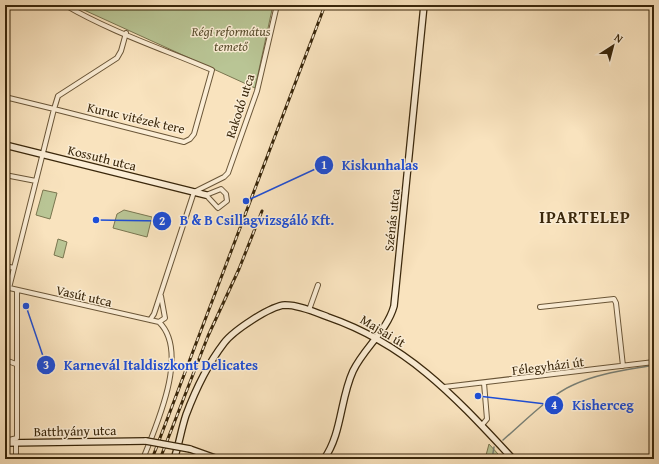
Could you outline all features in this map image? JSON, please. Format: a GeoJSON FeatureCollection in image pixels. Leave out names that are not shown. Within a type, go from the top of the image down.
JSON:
{"type":"FeatureCollection","features":[{"type":"Feature","properties":{"kind":"main road","name":"Szénás utca"},"geometry":{"type":"LineString","coordinates":[[376,338],[389,319],[394,306],[424,5]]}},
{"type":"Feature","properties":{"kind":"main road","name":"Kossuth utca"},"geometry":{"type":"LineString","coordinates":[[5,146],[206,195]]}},
{"type":"Feature","properties":{"kind":"main road","name":"Majsai út"},"geometry":{"type":"LineString","coordinates":[[174,459],[189,408],[212,360],[219,350],[232,335],[272,309],[285,305],[309,310],[348,324],[376,338],[388,346],[444,387],[513,459]]}},
{"type":"Feature","properties":{"kind":"main road"},"geometry":{"type":"LineString","coordinates":[[324,459],[333,445],[353,373],[365,352],[376,338]]}},
{"type":"Feature","properties":{"kind":"main road"},"geometry":{"type":"LineString","coordinates":[[365,352],[376,345],[388,346]]}},
{"type":"Feature","properties":{"kind":"main road","name":"Batthyány utca"},"geometry":{"type":"LineString","coordinates":[[5,442],[16,440],[146,441],[190,449],[218,459]]}},
{"type":"Feature","properties":{"kind":"street","name":"Kuruc vitézek tere"},"geometry":{"type":"LineString","coordinates":[[5,97],[184,142],[190,139],[194,134],[212,70],[82,15],[65,5]]}},
{"type":"Feature","properties":{"kind":"street","name":"Rakodó utca"},"geometry":{"type":"LineString","coordinates":[[194,192],[224,177],[228,173],[257,91],[277,5]]}},
{"type":"Feature","properties":{"kind":"street"},"geometry":{"type":"LineString","coordinates":[[7,288],[14,268],[58,96],[117,58],[121,51],[126,33]]}},
{"type":"Feature","properties":{"kind":"street"},"geometry":{"type":"LineString","coordinates":[[5,175],[36,181]]}},
{"type":"Feature","properties":{"kind":"street"},"geometry":{"type":"LineString","coordinates":[[223,190],[227,201],[218,208],[206,195],[223,190]]}},
{"type":"Feature","properties":{"kind":"street"},"geometry":{"type":"LineString","coordinates":[[150,320],[154,314],[163,288],[194,192]]}},
{"type":"Feature","properties":{"kind":"street"},"geometry":{"type":"LineString","coordinates":[[5,266],[14,268]]}},
{"type":"Feature","properties":{"kind":"street"},"geometry":{"type":"LineString","coordinates":[[309,310],[318,285]]}},
{"type":"Feature","properties":{"kind":"street","name":"Vasút utca"},"geometry":{"type":"LineString","coordinates":[[7,288],[159,322]]}},
{"type":"Feature","properties":{"kind":"street"},"geometry":{"type":"LineString","coordinates":[[143,459],[163,402],[171,373],[172,346],[166,331],[159,322],[165,318],[161,300],[163,288]]}},
{"type":"Feature","properties":{"kind":"street"},"geometry":{"type":"LineString","coordinates":[[16,459],[17,291]]}},
{"type":"Feature","properties":{"kind":"street"},"geometry":{"type":"LineString","coordinates":[[540,307],[614,299],[616,302],[623,366]]}},
{"type":"Feature","properties":{"kind":"street"},"geometry":{"type":"LineString","coordinates":[[5,360],[16,364]]}},
{"type":"Feature","properties":{"kind":"street","name":"Félegyházi út"},"geometry":{"type":"LineString","coordinates":[[444,387],[654,362]]}},
{"type":"Feature","properties":{"kind":"street"},"geometry":{"type":"LineString","coordinates":[[482,425],[487,419],[484,383]]}},
{"type":"Feature","properties":{"kind":"green space","name":"Régi református temető"},"geometry":{"type":"Polygon","coordinates":[[[73,5],[273,5],[255,88],[73,5]]]}},
{"type":"Feature","properties":{"kind":"green space"},"geometry":{"type":"Polygon","coordinates":[[[43,190],[57,193],[50,219],[36,215],[43,190]]]}},
{"type":"Feature","properties":{"kind":"green space"},"geometry":{"type":"Polygon","coordinates":[[[124,210],[152,217],[147,237],[113,228],[117,214],[124,210]]]}},
{"type":"Feature","properties":{"kind":"green space"},"geometry":{"type":"Polygon","coordinates":[[[58,239],[67,242],[63,258],[54,255],[58,239]]]}},
{"type":"Feature","properties":{"kind":"green space"},"geometry":{"type":"Polygon","coordinates":[[[489,444],[498,454],[497,459],[485,459],[489,444]]]}},
{"type":"Feature","properties":{"kind":"waterway"},"geometry":{"type":"LineString","coordinates":[[503,440],[546,402],[573,385],[602,375],[654,365]]}},
{"type":"Feature","properties":{"kind":"waterway"},"geometry":{"type":"LineString","coordinates":[[492,459],[494,447]]}},
{"type":"Feature","properties":{"kind":"railway"},"geometry":{"type":"LineString","coordinates":[[152,459],[325,5]]}},
{"type":"Feature","properties":{"kind":"railway"},"geometry":{"type":"LineString","coordinates":[[160,459],[208,336],[239,269],[262,211]]}},
{"type":"Feature","properties":{"kind":"place","name":"Kiskunhalas"},"geometry":{"type":"Point","coordinates":[246,201]}},
{"type":"Feature","properties":{"kind":"place","name":"B & B Csillagvizsgáló Kft."},"geometry":{"type":"Point","coordinates":[96,220]}},
{"type":"Feature","properties":{"kind":"place","name":"Karnevál Italdiszkont Delicates"},"geometry":{"type":"Point","coordinates":[26,306]}},
{"type":"Feature","properties":{"kind":"place","name":"Kisherceg"},"geometry":{"type":"Point","coordinates":[478,396]}},
{"type":"Feature","properties":{"kind":"district","name":"IPARTELEP"},"geometry":{"type":"Point","coordinates":[585,216]}}]}
